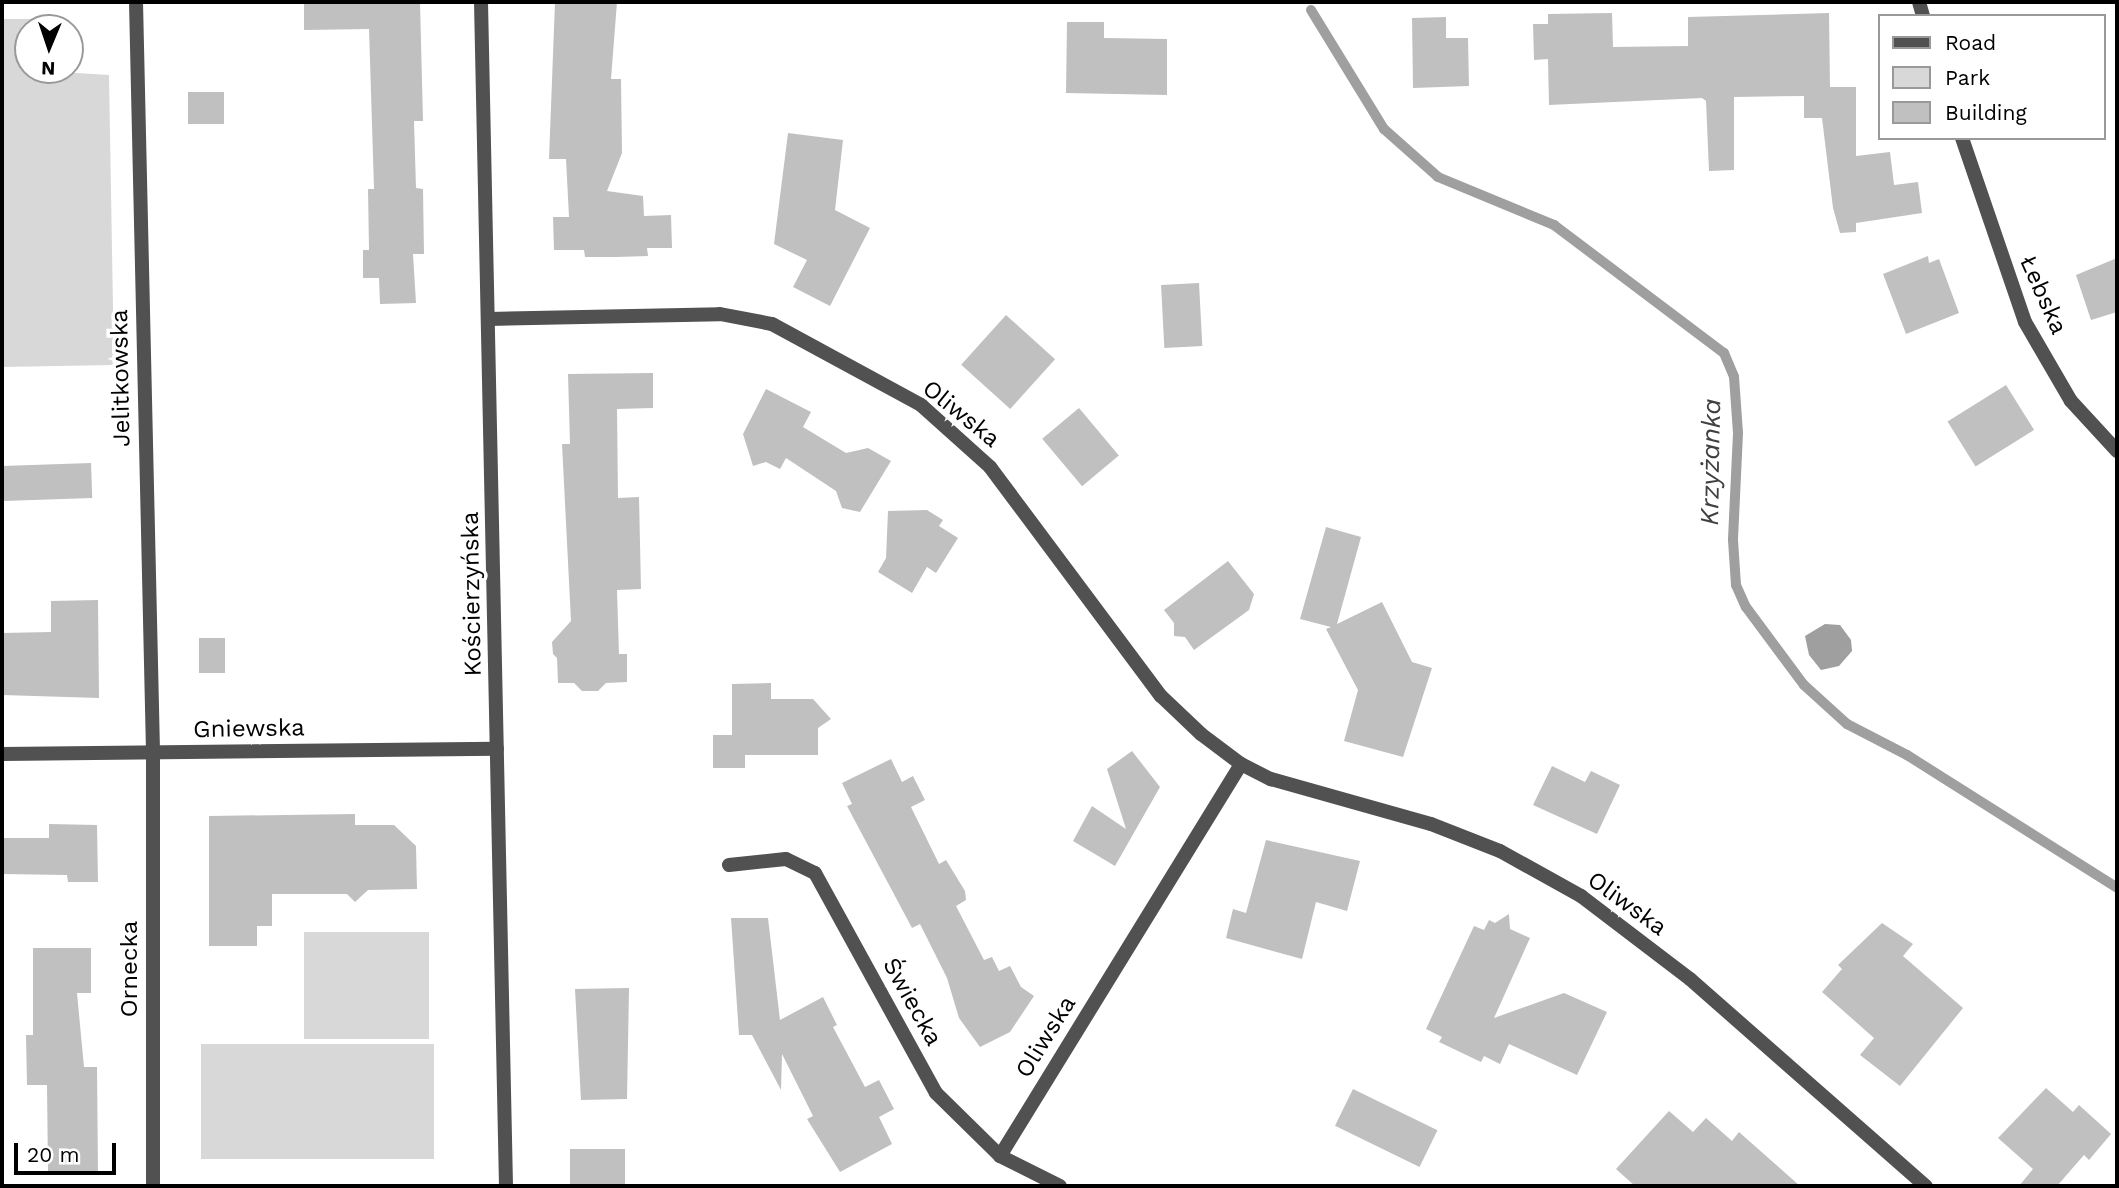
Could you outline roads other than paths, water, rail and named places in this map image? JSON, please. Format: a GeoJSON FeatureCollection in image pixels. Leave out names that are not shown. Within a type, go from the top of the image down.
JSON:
{"type":"FeatureCollection","features":[{"type":"Feature","properties":{"kind":"street","name":"Jelitkowska"},"geometry":{"type":"LineString","coordinates":[[136,2],[152,753]]}},
{"type":"Feature","properties":{"kind":"street","name":"Kościerzyńska"},"geometry":{"type":"LineString","coordinates":[[481,2],[506,1186]]}},
{"type":"Feature","properties":{"kind":"street","name":"Łebska"},"geometry":{"type":"LineString","coordinates":[[1963,140],[2025,323],[2071,401],[2117,451]]}},
{"type":"Feature","properties":{"kind":"street","name":"Oliwska"},"geometry":{"type":"LineString","coordinates":[[489,319],[720,314],[772,324],[920,405],[990,467],[1161,696],[1241,764],[1272,779],[1443,829],[1500,851],[1581,896],[1690,979],[1926,1186]]}},
{"type":"Feature","properties":{"kind":"street","name":"Gniewska"},"geometry":{"type":"LineString","coordinates":[[2,754],[497,749]]}},
{"type":"Feature","properties":{"kind":"street","name":"Ornecka"},"geometry":{"type":"LineString","coordinates":[[152,753],[153,1186]]}},
{"type":"Feature","properties":{"kind":"street","name":"Oliwska"},"geometry":{"type":"LineString","coordinates":[[1000,1156],[1241,764]]}},
{"type":"Feature","properties":{"kind":"street","name":"Świecka"},"geometry":{"type":"LineString","coordinates":[[729,865],[786,859],[815,873],[936,1093],[1000,1156],[1060,1186]]}},
{"type":"Feature","properties":{"kind":"waterway","name":"Krzyżanka"},"geometry":{"type":"LineString","coordinates":[[1311,10],[1384,129],[1438,177],[1554,225],[1724,353],[1734,377],[1738,433],[1733,540],[1736,585],[1746,607],[1804,685],[1847,724],[1907,755],[2117,888]]}}]}
